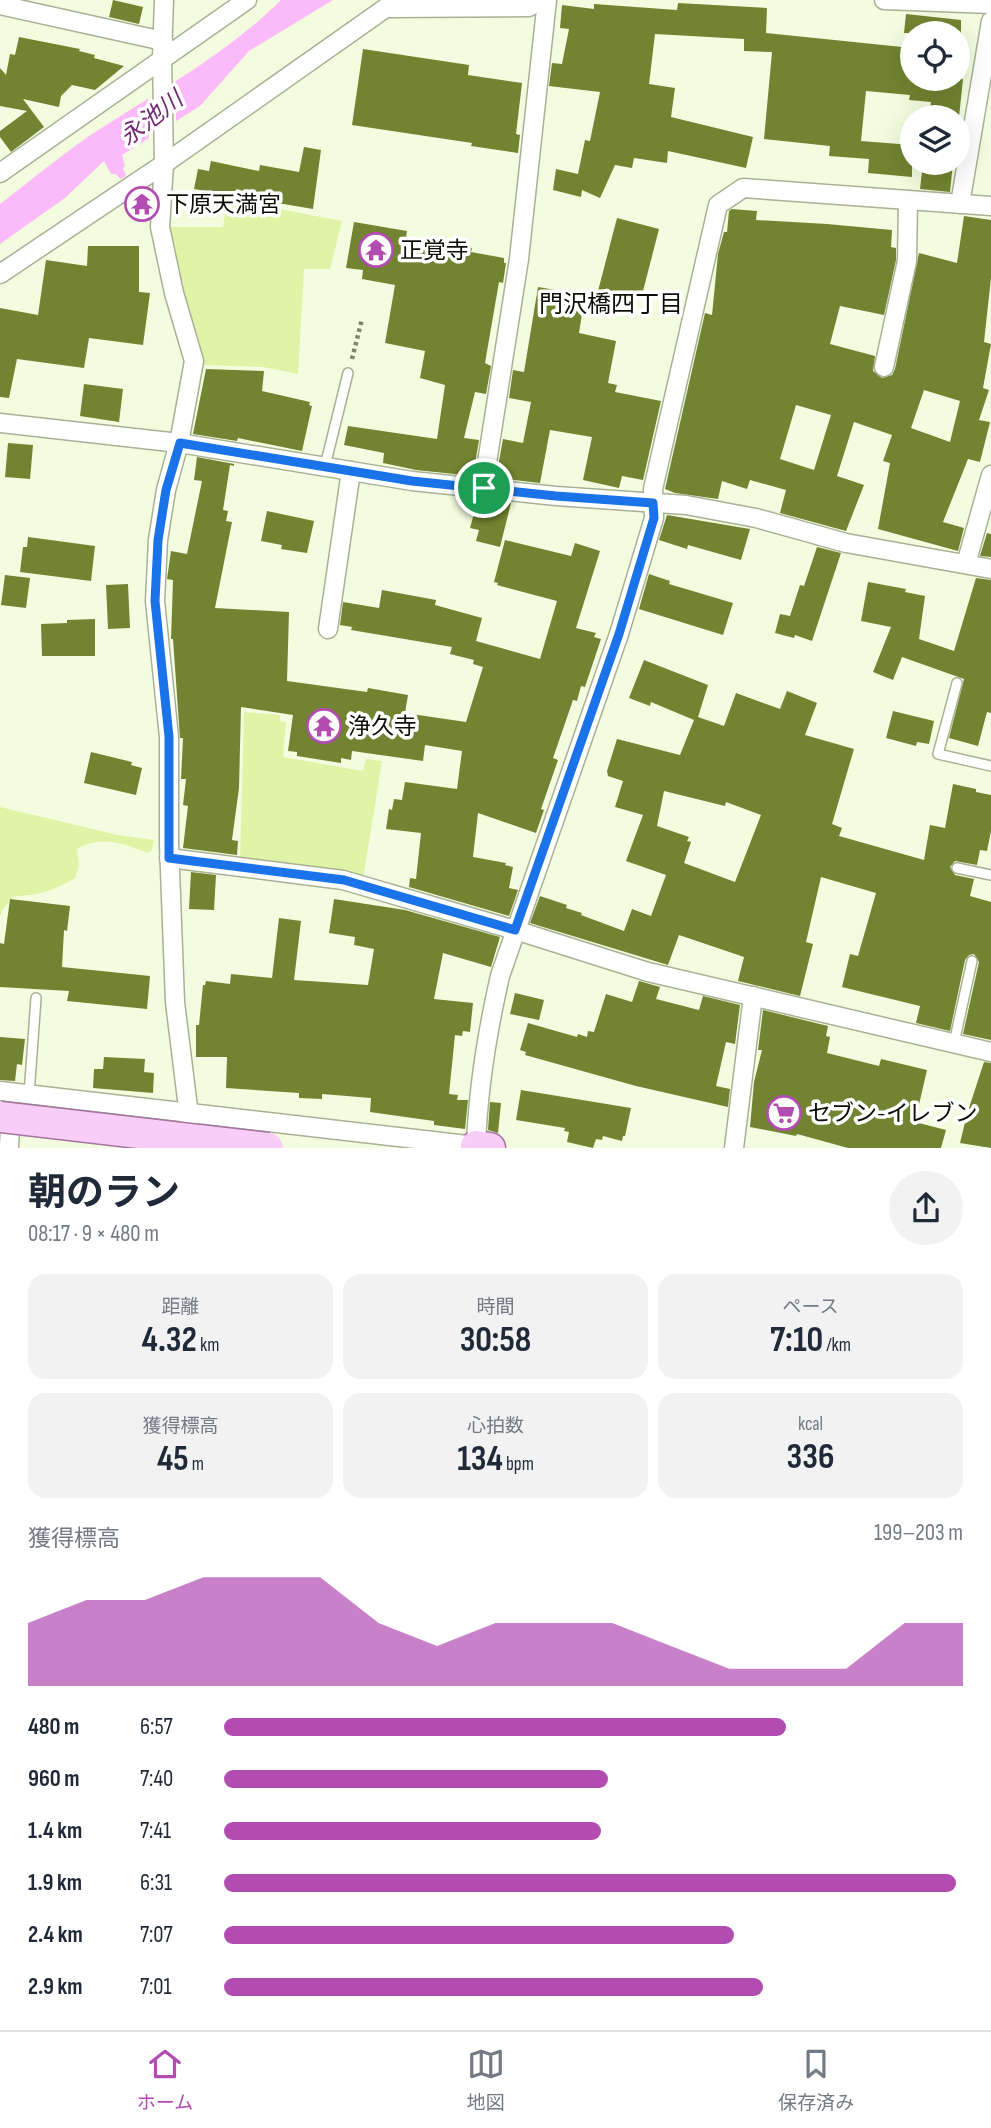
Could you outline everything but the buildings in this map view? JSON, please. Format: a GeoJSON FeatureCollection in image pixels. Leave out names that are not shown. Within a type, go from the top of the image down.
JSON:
{"type":"FeatureCollection","features":[{"type":"Feature","properties":{"kind":"main road"},"geometry":{"type":"LineString","coordinates":[[10,1099],[268,1148]]}},
{"type":"Feature","properties":{"kind":"street"},"geometry":{"type":"LineString","coordinates":[[164,0],[164,159],[160,227],[174,293],[194,361],[180,443],[166,490],[158,540],[155,601],[169,737],[169,858],[175,1002],[194,1148]]}},
{"type":"Feature","properties":{"kind":"street"},"geometry":{"type":"LineString","coordinates":[[0,173],[163,56],[247,0]]}},
{"type":"Feature","properties":{"kind":"street"},"geometry":{"type":"LineString","coordinates":[[0,274],[392,4],[529,7],[541,0]]}},
{"type":"Feature","properties":{"kind":"street"},"geometry":{"type":"LineString","coordinates":[[484,488],[519,259],[547,0]]}},
{"type":"Feature","properties":{"kind":"street"},"geometry":{"type":"LineString","coordinates":[[884,0],[991,4]]}},
{"type":"Feature","properties":{"kind":"street"},"geometry":{"type":"LineString","coordinates":[[0,5],[163,56]]}},
{"type":"Feature","properties":{"kind":"street"},"geometry":{"type":"LineString","coordinates":[[960,204],[991,21]]}},
{"type":"Feature","properties":{"kind":"street"},"geometry":{"type":"LineString","coordinates":[[10,1147],[10,1099],[188,1113],[483,1147],[481,1079],[489,1024],[500,976],[619,634],[654,518],[653,489],[718,205],[743,188],[991,206]]}},
{"type":"Feature","properties":{"kind":"street"},"geometry":{"type":"LineString","coordinates":[[884,367],[907,261],[908,201]]}},
{"type":"Feature","properties":{"kind":"street"},"geometry":{"type":"LineString","coordinates":[[0,423],[180,443],[412,481],[687,505],[756,518],[846,543],[991,569]]}},
{"type":"Feature","properties":{"kind":"street"},"geometry":{"type":"LineString","coordinates":[[328,629],[352,471]]}},
{"type":"Feature","properties":{"kind":"street"},"geometry":{"type":"LineString","coordinates":[[966,564],[991,475]]}},
{"type":"Feature","properties":{"kind":"street"},"geometry":{"type":"LineString","coordinates":[[169,858],[344,880],[648,972],[991,1052]]}},
{"type":"Feature","properties":{"kind":"street"},"geometry":{"type":"LineString","coordinates":[[734,1148],[753,996]]}},
{"type":"Feature","properties":{"kind":"lane"},"geometry":{"type":"LineString","coordinates":[[325,466],[348,373]]}},
{"type":"Feature","properties":{"kind":"lane"},"geometry":{"type":"LineString","coordinates":[[957,683],[938,754],[991,766]]}},
{"type":"Feature","properties":{"kind":"lane"},"geometry":{"type":"LineString","coordinates":[[957,868],[991,875]]}},
{"type":"Feature","properties":{"kind":"lane"},"geometry":{"type":"LineString","coordinates":[[954,1043],[972,961]]}},
{"type":"Feature","properties":{"kind":"lane"},"geometry":{"type":"LineString","coordinates":[[10,1099],[36,998]]}},
{"type":"Feature","properties":{"kind":"path"},"geometry":{"type":"LineString","coordinates":[[348,373],[362,318]]}},
{"type":"Feature","properties":{"kind":"green space"},"geometry":{"type":"Polygon","coordinates":[[[227,199],[342,221],[330,269],[304,269],[298,374],[263,367],[201,365],[200,345],[174,261],[168,227],[223,227],[227,199]]]}},
{"type":"Feature","properties":{"kind":"green space"},"geometry":{"type":"Polygon","coordinates":[[[244,712],[280,715],[280,721],[286,722],[283,757],[363,771],[366,759],[382,761],[363,879],[240,861],[244,712]]]}},
{"type":"Feature","properties":{"kind":"green space"},"geometry":{"type":"Polygon","coordinates":[[[0,807],[118,835],[154,840],[152,850],[147,853],[103,841],[86,845],[77,849],[79,866],[75,878],[46,892],[14,896],[0,917],[0,807]]]}},
{"type":"Feature","properties":{"kind":"water","name":"永池川"},"geometry":{"type":"Polygon","coordinates":[[[281,0],[333,0],[249,51],[200,106],[122,155],[126,176],[120,179],[116,174],[111,174],[104,161],[65,198],[0,244],[0,204],[90,136],[218,52],[281,0]]]}},
{"type":"Feature","properties":{"kind":"pier"},"geometry":{"type":"Polygon","coordinates":[[[176,76],[176,125],[149,142],[148,95],[176,76]]]}},
{"type":"Feature","properties":{"kind":"place","name":"下原天満宮"},"geometry":{"type":"Point","coordinates":[142,204]}},
{"type":"Feature","properties":{"kind":"place","name":"正覚寺"},"geometry":{"type":"Point","coordinates":[376,250]}},
{"type":"Feature","properties":{"kind":"place","name":"浄久寺"},"geometry":{"type":"Point","coordinates":[324,726]}},
{"type":"Feature","properties":{"kind":"place","name":"セブン-イレブン"},"geometry":{"type":"Point","coordinates":[784,1113]}},
{"type":"Feature","properties":{"kind":"district","name":"門沢橋四丁目"},"geometry":{"type":"Point","coordinates":[611,304]}},
{"type":"Feature","properties":{"kind":"route"},"geometry":{"type":"LineString","coordinates":[[180,443],[412,481],[484,488],[653,503],[654,518],[619,634],[515,930],[344,880],[169,858],[169,737],[155,601],[158,540],[166,490],[180,443]]}}]}
